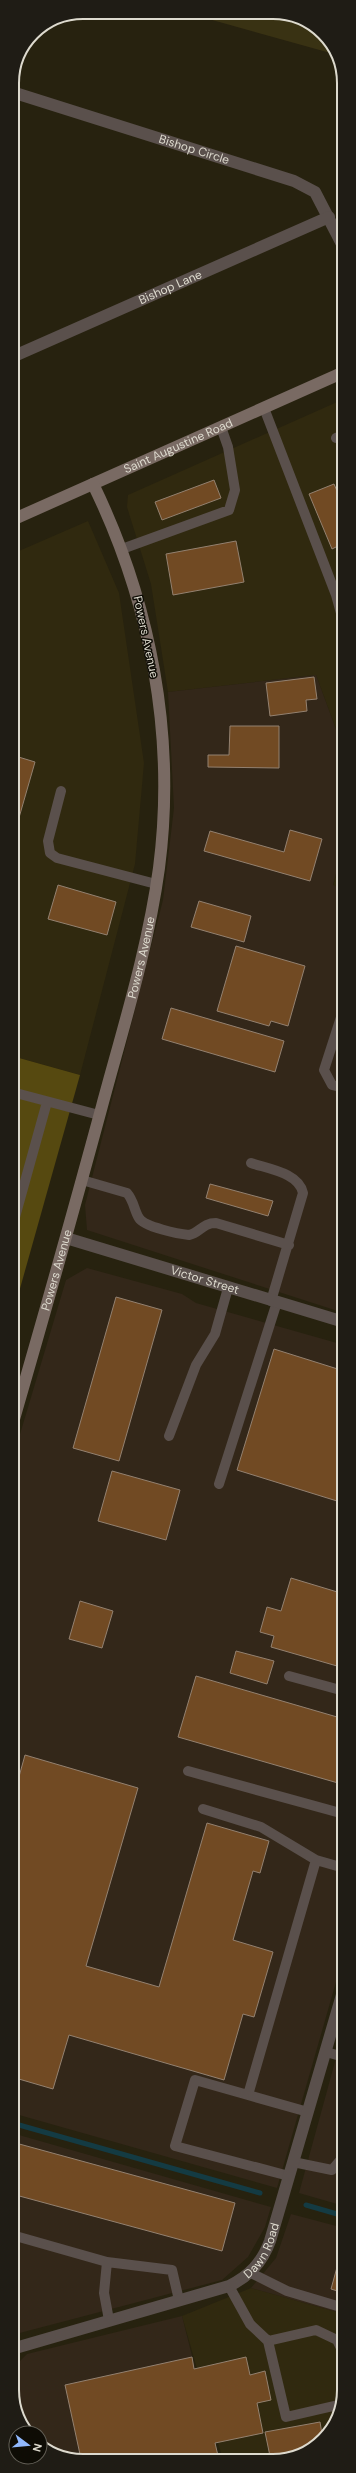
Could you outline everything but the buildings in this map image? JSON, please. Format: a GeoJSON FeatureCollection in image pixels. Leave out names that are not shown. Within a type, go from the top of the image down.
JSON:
{"type":"FeatureCollection","features":[{"type":"Feature","properties":{"kind":"street","name":"Bishop Circle"},"geometry":{"type":"LineString","coordinates":[[19,94],[294,181],[315,192],[337,234]]}},
{"type":"Feature","properties":{"kind":"street","name":"Bishop Lane"},"geometry":{"type":"LineString","coordinates":[[19,354],[329,217]]}},
{"type":"Feature","properties":{"kind":"street","name":"Saint Augustine Road"},"geometry":{"type":"LineString","coordinates":[[19,517],[337,375]]}},
{"type":"Feature","properties":{"kind":"street","name":"Powers Avenue"},"geometry":{"type":"LineString","coordinates":[[19,1402],[66,1238],[140,967],[156,884],[164,782],[162,734],[147,636],[140,603],[122,549],[93,484]]}},
{"type":"Feature","properties":{"kind":"street","name":"Victor Street"},"geometry":{"type":"LineString","coordinates":[[66,1238],[337,1320]]}},
{"type":"Feature","properties":{"kind":"street","name":"Dawn Road"},"geometry":{"type":"LineString","coordinates":[[19,2347],[229,2286],[251,2273],[266,2252],[294,2162],[337,2013]]}},
{"type":"Feature","properties":{"kind":"lane"},"geometry":{"type":"LineString","coordinates":[[264,408],[337,600]]}},
{"type":"Feature","properties":{"kind":"lane"},"geometry":{"type":"LineString","coordinates":[[122,549],[228,510],[235,490],[228,447],[222,427]]}},
{"type":"Feature","properties":{"kind":"lane"},"geometry":{"type":"LineString","coordinates":[[61,791],[48,841],[50,853],[57,858],[156,884]]}},
{"type":"Feature","properties":{"kind":"lane"},"geometry":{"type":"LineString","coordinates":[[337,1030],[324,1070],[332,1085],[337,1086]]}},
{"type":"Feature","properties":{"kind":"lane"},"geometry":{"type":"LineString","coordinates":[[19,1094],[99,1115]]}},
{"type":"Feature","properties":{"kind":"lane"},"geometry":{"type":"LineString","coordinates":[[19,1204],[48,1102]]}},
{"type":"Feature","properties":{"kind":"lane"},"geometry":{"type":"LineString","coordinates":[[219,1484],[302,1205],[302,1187],[292,1178],[251,1163]]}},
{"type":"Feature","properties":{"kind":"lane"},"geometry":{"type":"LineString","coordinates":[[82,1180],[127,1193],[132,1199],[140,1220],[146,1224],[189,1235],[194,1234],[207,1223],[216,1223],[289,1245]]}},
{"type":"Feature","properties":{"kind":"lane"},"geometry":{"type":"LineString","coordinates":[[169,1436],[196,1365],[216,1334],[228,1288]]}},
{"type":"Feature","properties":{"kind":"lane"},"geometry":{"type":"LineString","coordinates":[[289,1676],[337,1689]]}},
{"type":"Feature","properties":{"kind":"lane"},"geometry":{"type":"LineString","coordinates":[[188,1771],[337,1812]]}},
{"type":"Feature","properties":{"kind":"lane"},"geometry":{"type":"LineString","coordinates":[[203,1809],[261,1827],[316,1860],[337,1866]]}},
{"type":"Feature","properties":{"kind":"lane"},"geometry":{"type":"LineString","coordinates":[[248,2095],[316,1860]]}},
{"type":"Feature","properties":{"kind":"lane"},"geometry":{"type":"LineString","coordinates":[[326,2052],[337,2055]]}},
{"type":"Feature","properties":{"kind":"lane"},"geometry":{"type":"LineString","coordinates":[[289,2176],[175,2146],[195,2080],[308,2112]]}},
{"type":"Feature","properties":{"kind":"lane"},"geometry":{"type":"LineString","coordinates":[[294,2162],[332,2170],[337,2164]]}},
{"type":"Feature","properties":{"kind":"lane"},"geometry":{"type":"LineString","coordinates":[[19,2237],[107,2262],[172,2270],[179,2300]]}},
{"type":"Feature","properties":{"kind":"lane"},"geometry":{"type":"LineString","coordinates":[[107,2262],[104,2293],[109,2320]]}},
{"type":"Feature","properties":{"kind":"lane"},"geometry":{"type":"LineString","coordinates":[[251,2273],[288,2291],[337,2306]]}},
{"type":"Feature","properties":{"kind":"lane"},"geometry":{"type":"LineString","coordinates":[[229,2286],[250,2324],[268,2341],[286,2417],[335,2406]]}},
{"type":"Feature","properties":{"kind":"lane"},"geometry":{"type":"LineString","coordinates":[[268,2341],[316,2330],[337,2340]]}},
{"type":"Feature","properties":{"kind":"shaded area"},"geometry":{"type":"Polygon","coordinates":[[[209,19],[273,19],[290,21],[309,30],[324,44],[329,53],[209,19]]]}},
{"type":"Feature","properties":{"kind":"shaded area"},"geometry":{"type":"Polygon","coordinates":[[[337,402],[337,732],[316,675],[168,692],[151,584],[127,507],[128,495],[337,402]]]}},
{"type":"Feature","properties":{"kind":"shaded area"},"geometry":{"type":"Polygon","coordinates":[[[88,521],[119,593],[144,763],[135,864],[80,1075],[19,1058],[19,551],[88,521]]]}},
{"type":"Feature","properties":{"kind":"shaded area"},"geometry":{"type":"Polygon","coordinates":[[[316,675],[337,732],[337,870],[333,885],[337,886],[337,1311],[87,1230],[85,1205],[163,900],[174,808],[168,692],[316,675]]]}},
{"type":"Feature","properties":{"kind":"shaded area"},"geometry":{"type":"Polygon","coordinates":[[[337,871],[337,887],[333,886],[337,871]]]}},
{"type":"Feature","properties":{"kind":"shaded area"},"geometry":{"type":"Polygon","coordinates":[[[19,1058],[80,1075],[19,1292],[19,1058]]]}},
{"type":"Feature","properties":{"kind":"shaded area"},"geometry":{"type":"Polygon","coordinates":[[[87,1268],[182,1294],[196,1303],[337,1343],[337,1978],[277,2188],[19,2115],[19,1438],[66,1280],[87,1268]]]}},
{"type":"Feature","properties":{"kind":"shaded area"},"geometry":{"type":"Polygon","coordinates":[[[337,2055],[337,2204],[299,2193],[337,2055]]]}},
{"type":"Feature","properties":{"kind":"shaded area"},"geometry":{"type":"Polygon","coordinates":[[[19,2135],[271,2207],[265,2227],[248,2257],[222,2280],[19,2333],[19,2135]]]}},
{"type":"Feature","properties":{"kind":"shaded area"},"geometry":{"type":"Polygon","coordinates":[[[291,2214],[337,2226],[337,2312],[251,2288],[276,2258],[291,2214]]]}},
{"type":"Feature","properties":{"kind":"shaded area"},"geometry":{"type":"Polygon","coordinates":[[[251,2288],[337,2312],[336,2403],[332,2415],[321,2432],[312,2441],[290,2452],[278,2454],[221,2454],[182,2316],[251,2288]]]}},
{"type":"Feature","properties":{"kind":"shaded area"},"geometry":{"type":"Polygon","coordinates":[[[182,2316],[216,2454],[83,2454],[62,2451],[48,2443],[48,2425],[30,2425],[24,2415],[19,2395],[19,2362],[27,2354],[182,2316]]]}},
{"type":"Feature","properties":{"kind":"waterway"},"geometry":{"type":"LineString","coordinates":[[19,2125],[260,2193]]}},
{"type":"Feature","properties":{"kind":"waterway"},"geometry":{"type":"LineString","coordinates":[[306,2205],[337,2214]]}}]}
